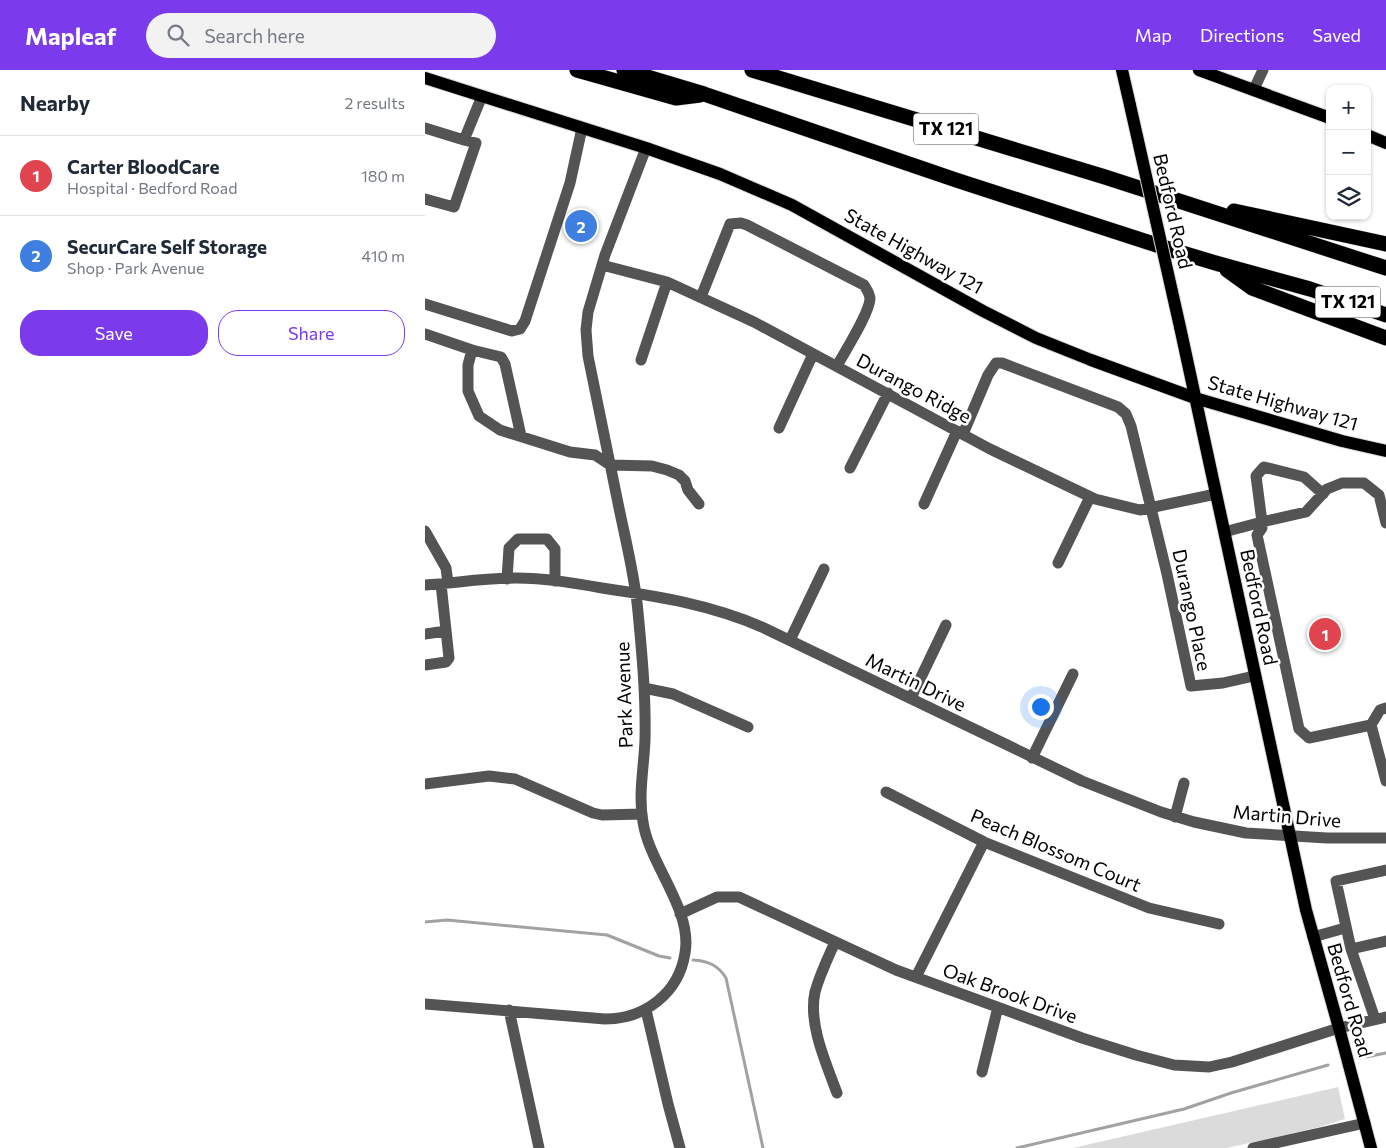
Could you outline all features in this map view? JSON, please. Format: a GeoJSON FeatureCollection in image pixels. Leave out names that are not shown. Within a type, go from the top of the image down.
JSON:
{"type":"FeatureCollection","features":[{"type":"Feature","properties":{"kind":"highway"},"geometry":{"type":"LineString","coordinates":[[577,70],[676,98],[703,94]]}},
{"type":"Feature","properties":{"kind":"highway","name":"TX 121"},"geometry":{"type":"LineString","coordinates":[[624,70],[703,94],[956,180],[1219,264],[1310,289],[1386,315]]}},
{"type":"Feature","properties":{"kind":"highway","name":"TX 121"},"geometry":{"type":"LineString","coordinates":[[753,70],[1095,174],[1386,268]]}},
{"type":"Feature","properties":{"kind":"highway"},"geometry":{"type":"LineString","coordinates":[[776,70],[788,82]]}},
{"type":"Feature","properties":{"kind":"highway"},"geometry":{"type":"LineString","coordinates":[[1189,204],[1245,212],[1386,244]]}},
{"type":"Feature","properties":{"kind":"highway"},"geometry":{"type":"LineString","coordinates":[[1219,264],[1252,288],[1386,338]]}},
{"type":"Feature","properties":{"kind":"main road","name":"Bedford Road"},"geometry":{"type":"LineString","coordinates":[[1122,70],[1180,327],[1306,910],[1371,1148]]}},
{"type":"Feature","properties":{"kind":"main road"},"geometry":{"type":"LineString","coordinates":[[1199,70],[1326,116]]}},
{"type":"Feature","properties":{"kind":"main road","name":"State Highway 121"},"geometry":{"type":"LineString","coordinates":[[425,78],[646,148],[720,174],[791,205],[983,311],[1036,338],[1091,360],[1195,398],[1386,452]]}},
{"type":"Feature","properties":{"kind":"main road"},"geometry":{"type":"LineString","coordinates":[[1371,137],[1386,143]]}},
{"type":"Feature","properties":{"kind":"street"},"geometry":{"type":"LineString","coordinates":[[1254,89],[1263,70]]}},
{"type":"Feature","properties":{"kind":"street"},"geometry":{"type":"LineString","coordinates":[[464,140],[482,96]]}},
{"type":"Feature","properties":{"kind":"street"},"geometry":{"type":"LineString","coordinates":[[425,128],[476,143],[454,208],[425,199]]}},
{"type":"Feature","properties":{"kind":"street"},"geometry":{"type":"LineString","coordinates":[[425,304],[512,331],[520,329],[525,321],[569,183],[582,128]]}},
{"type":"Feature","properties":{"kind":"street","name":"Park Avenue"},"geometry":{"type":"LineString","coordinates":[[425,1004],[605,1019],[625,1018],[646,1010],[666,994],[674,984],[683,963],[687,940],[680,914],[646,835],[641,814],[645,738],[644,688],[636,593],[588,356],[586,330],[588,312],[602,265],[646,148]]}},
{"type":"Feature","properties":{"kind":"street"},"geometry":{"type":"LineString","coordinates":[[701,297],[730,224],[747,224],[864,285],[868,291],[870,298],[868,308],[837,366]]}},
{"type":"Feature","properties":{"kind":"street","name":"Durango Ridge"},"geometry":{"type":"LineString","coordinates":[[602,265],[667,282],[754,322],[990,449],[1090,497],[1140,510],[1216,494]]}},
{"type":"Feature","properties":{"kind":"street"},"geometry":{"type":"LineString","coordinates":[[641,360],[667,282]]}},
{"type":"Feature","properties":{"kind":"street"},"geometry":{"type":"LineString","coordinates":[[425,334],[472,350],[501,357],[505,364],[521,436]]}},
{"type":"Feature","properties":{"kind":"street"},"geometry":{"type":"LineString","coordinates":[[472,350],[468,365],[467,392],[479,416],[500,430],[570,452],[595,455],[611,465],[652,466],[667,470],[679,475],[685,481],[688,490],[699,504]]}},
{"type":"Feature","properties":{"kind":"street"},"geometry":{"type":"LineString","coordinates":[[779,428],[813,354]]}},
{"type":"Feature","properties":{"kind":"street"},"geometry":{"type":"LineString","coordinates":[[925,504],[988,375],[996,363],[1002,363],[1118,407],[1126,414],[1131,426],[1151,508]]}},
{"type":"Feature","properties":{"kind":"street"},"geometry":{"type":"LineString","coordinates":[[850,468],[888,393]]}},
{"type":"Feature","properties":{"kind":"street"},"geometry":{"type":"LineString","coordinates":[[1323,494],[1304,477],[1264,467],[1256,476],[1262,522],[1262,528],[1257,535],[1299,729],[1309,738],[1371,725],[1380,710],[1386,708]]}},
{"type":"Feature","properties":{"kind":"street"},"geometry":{"type":"LineString","coordinates":[[1224,532],[1306,512],[1327,489],[1342,483],[1364,483],[1379,495],[1386,523]]}},
{"type":"Feature","properties":{"kind":"street"},"geometry":{"type":"LineString","coordinates":[[1058,563],[1090,497]]}},
{"type":"Feature","properties":{"kind":"street","name":"Durango Place"},"geometry":{"type":"LineString","coordinates":[[1151,508],[1191,686],[1223,683],[1255,676]]}},
{"type":"Feature","properties":{"kind":"street"},"geometry":{"type":"LineString","coordinates":[[425,531],[446,568],[446,631],[449,658],[446,662],[425,665]]}},
{"type":"Feature","properties":{"kind":"street"},"geometry":{"type":"LineString","coordinates":[[507,579],[509,548],[518,539],[547,539],[555,549],[555,581]]}},
{"type":"Feature","properties":{"kind":"street"},"geometry":{"type":"LineString","coordinates":[[790,640],[824,570]]}},
{"type":"Feature","properties":{"kind":"street","name":"Martin Drive"},"geometry":{"type":"LineString","coordinates":[[425,585],[507,579],[555,581],[687,602],[745,620],[1098,789],[1175,817],[1227,830],[1290,837],[1386,838]]}},
{"type":"Feature","properties":{"kind":"street"},"geometry":{"type":"LineString","coordinates":[[911,698],[947,625]]}},
{"type":"Feature","properties":{"kind":"street"},"geometry":{"type":"LineString","coordinates":[[425,634],[446,631]]}},
{"type":"Feature","properties":{"kind":"street"},"geometry":{"type":"LineString","coordinates":[[1033,758],[1073,674]]}},
{"type":"Feature","properties":{"kind":"street"},"geometry":{"type":"LineString","coordinates":[[644,688],[673,694],[748,727]]}},
{"type":"Feature","properties":{"kind":"street"},"geometry":{"type":"LineString","coordinates":[[1371,725],[1383,757],[1386,781]]}},
{"type":"Feature","properties":{"kind":"street"},"geometry":{"type":"LineString","coordinates":[[425,784],[489,776],[515,780],[593,814],[641,814]]}},
{"type":"Feature","properties":{"kind":"street"},"geometry":{"type":"LineString","coordinates":[[1175,817],[1184,783]]}},
{"type":"Feature","properties":{"kind":"street","name":"Peach Blossom Court"},"geometry":{"type":"LineString","coordinates":[[886,792],[984,842],[1149,908],[1219,924]]}},
{"type":"Feature","properties":{"kind":"street"},"geometry":{"type":"LineString","coordinates":[[916,977],[984,842]]}},
{"type":"Feature","properties":{"kind":"street"},"geometry":{"type":"LineString","coordinates":[[1381,1018],[1351,949],[1335,881],[1386,870]]}},
{"type":"Feature","properties":{"kind":"street","name":"Oak Brook Drive"},"geometry":{"type":"LineString","coordinates":[[680,914],[717,897],[739,897],[896,970],[1082,1038],[1175,1065],[1209,1067],[1232,1062],[1339,1028],[1381,1018]]}},
{"type":"Feature","properties":{"kind":"street"},"geometry":{"type":"LineString","coordinates":[[1313,937],[1345,928]]}},
{"type":"Feature","properties":{"kind":"street"},"geometry":{"type":"LineString","coordinates":[[1351,949],[1386,940]]}},
{"type":"Feature","properties":{"kind":"street"},"geometry":{"type":"LineString","coordinates":[[835,942],[822,970],[815,994],[814,1006],[818,1043],[837,1093]]}},
{"type":"Feature","properties":{"kind":"street"},"geometry":{"type":"LineString","coordinates":[[982,1072],[998,1007]]}},
{"type":"Feature","properties":{"kind":"street"},"geometry":{"type":"LineString","coordinates":[[509,1010],[539,1148]]}},
{"type":"Feature","properties":{"kind":"street"},"geometry":{"type":"LineString","coordinates":[[646,1010],[680,1148]]}},
{"type":"Feature","properties":{"kind":"street"},"geometry":{"type":"LineString","coordinates":[[1253,1148],[1365,1123]]}},
{"type":"Feature","properties":{"kind":"shaded area"},"geometry":{"type":"Polygon","coordinates":[[[1338,1087],[1345,1119],[1316,1128],[1227,1148],[1073,1148],[1338,1087]]]}},
{"type":"Feature","properties":{"kind":"waterway"},"geometry":{"type":"LineString","coordinates":[[425,922],[447,920],[607,935],[659,956],[670,958]]}},
{"type":"Feature","properties":{"kind":"waterway"},"geometry":{"type":"LineString","coordinates":[[693,960],[712,964],[726,978],[763,1148]]}},
{"type":"Feature","properties":{"kind":"waterway"},"geometry":{"type":"LineString","coordinates":[[1366,1057],[1386,1053]]}},
{"type":"Feature","properties":{"kind":"waterway"},"geometry":{"type":"LineString","coordinates":[[1017,1148],[1184,1109],[1231,1093],[1328,1065]]}},
{"type":"Feature","properties":{"kind":"place","name":"SecurCare Self Storage"},"geometry":{"type":"Point","coordinates":[581,226]}},
{"type":"Feature","properties":{"kind":"place","name":"Carter BloodCare"},"geometry":{"type":"Point","coordinates":[1325,634]}}]}
